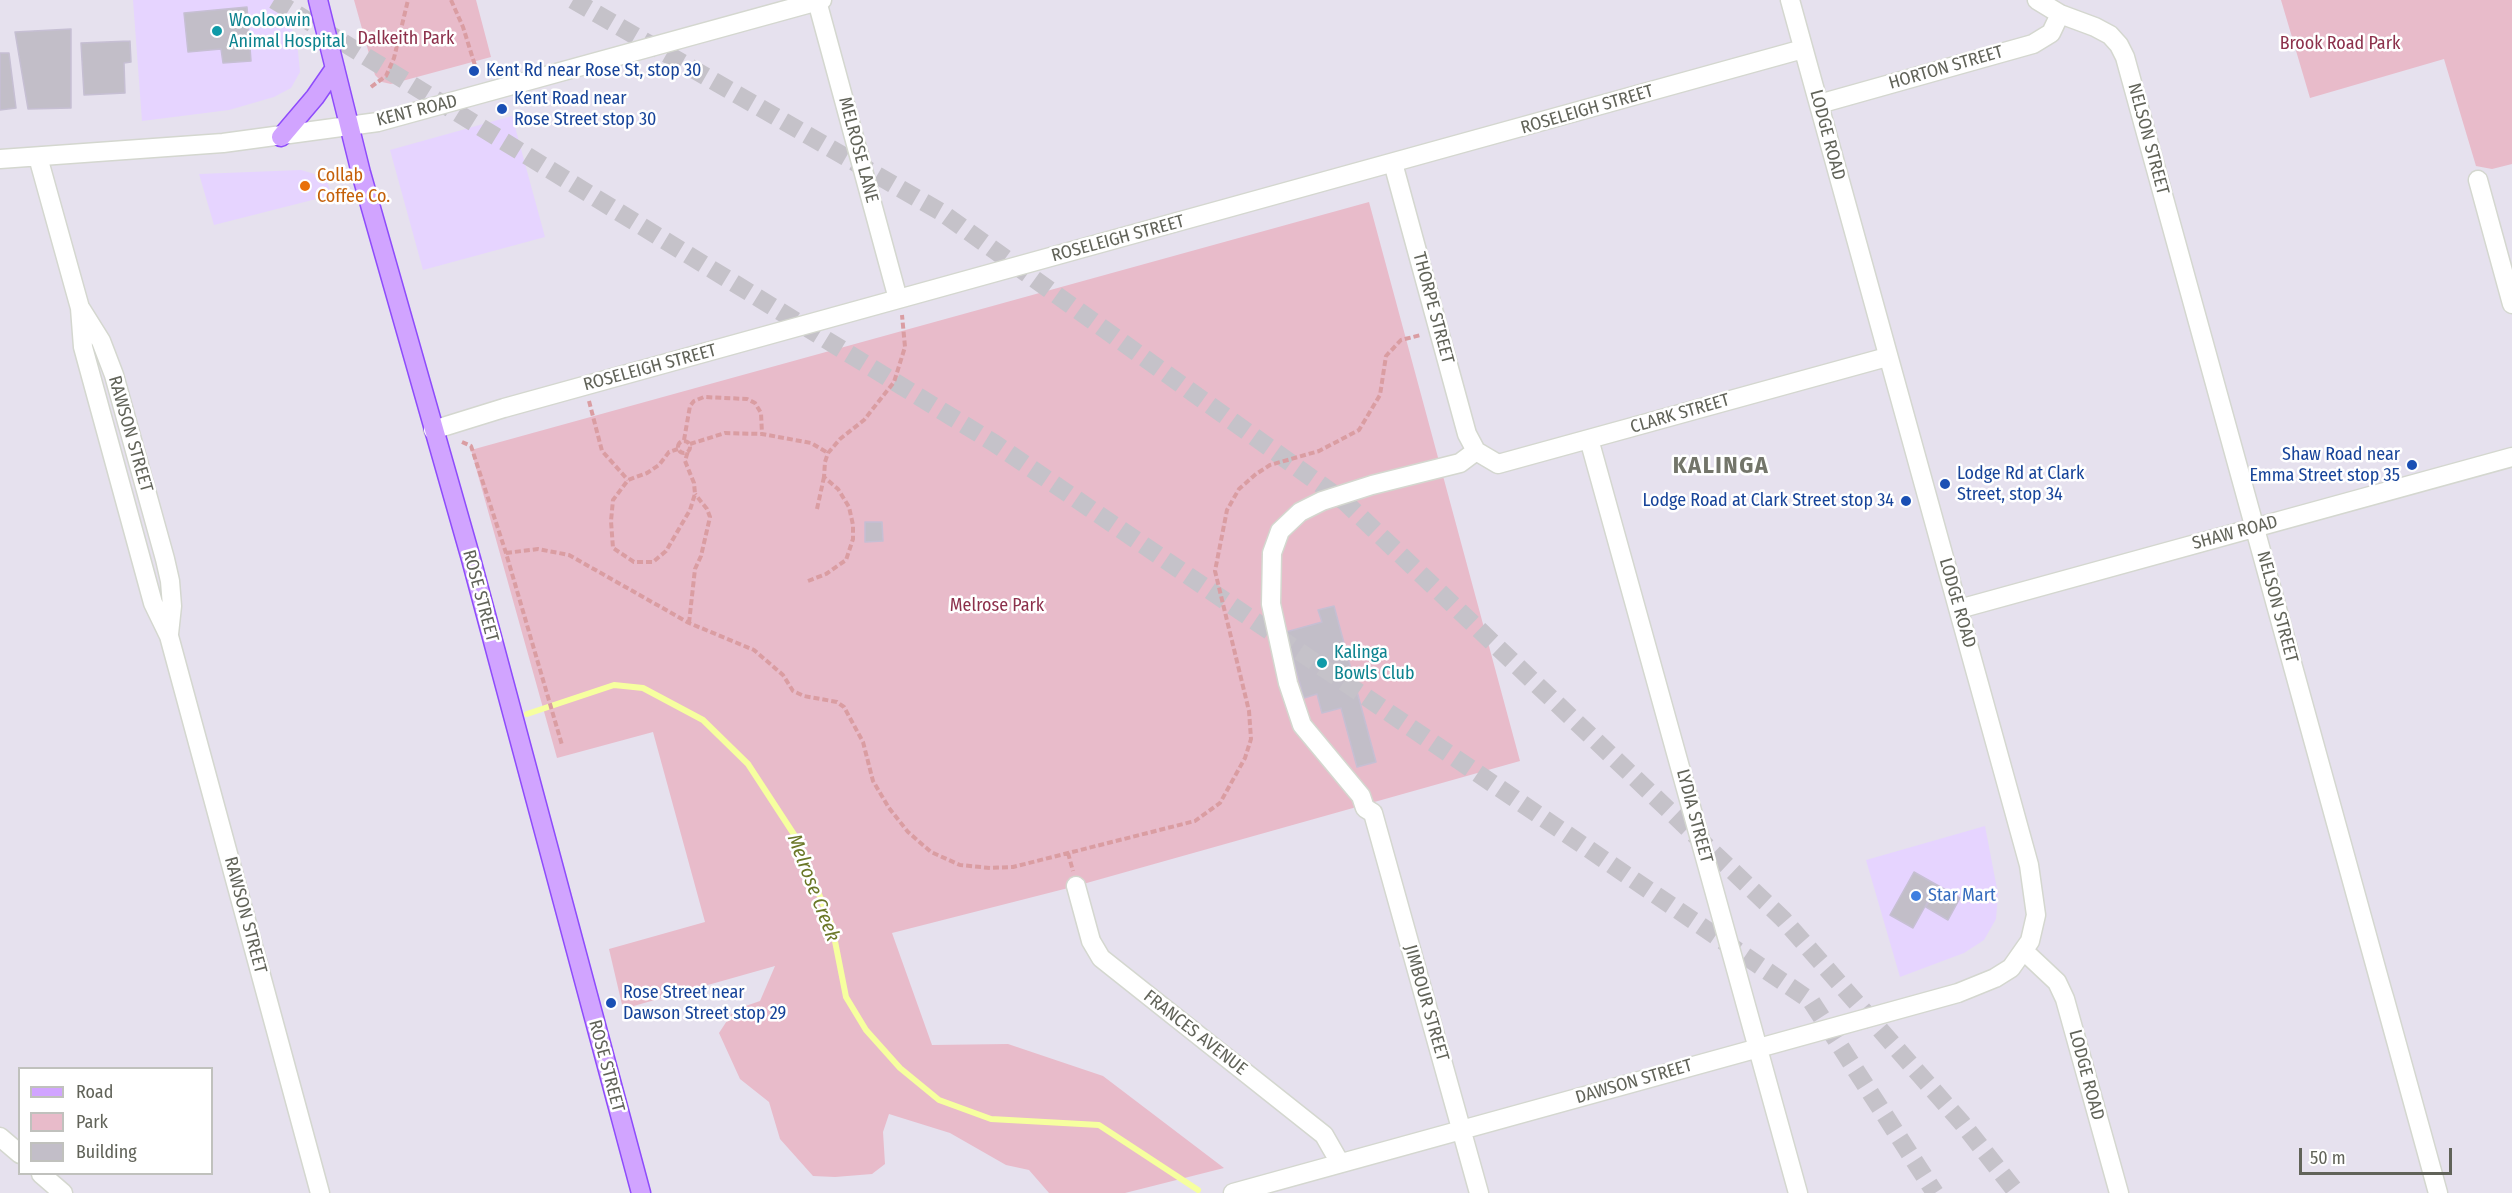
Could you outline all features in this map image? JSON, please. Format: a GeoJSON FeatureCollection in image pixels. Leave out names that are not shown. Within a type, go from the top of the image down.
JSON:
{"type":"FeatureCollection","features":[{"type":"Feature","properties":{"kind":"main road","name":"ROSE STREET"},"geometry":{"type":"LineString","coordinates":[[318,0],[350,126],[433,430],[471,559],[641,1193]]}},
{"type":"Feature","properties":{"kind":"main road"},"geometry":{"type":"LineString","coordinates":[[281,137],[315,98],[335,68]]}},
{"type":"Feature","properties":{"kind":"street","name":"LODGE ROAD"},"geometry":{"type":"LineString","coordinates":[[1790,0],[2029,865],[2036,915],[2030,941],[2024,951],[2056,982],[2065,999],[2119,1193]]}},
{"type":"Feature","properties":{"kind":"street","name":"NELSON STREET"},"geometry":{"type":"LineString","coordinates":[[2037,0],[2060,14],[2110,35],[2119,45],[2125,57],[2438,1193]]}},
{"type":"Feature","properties":{"kind":"street","name":"KENT ROAD"},"geometry":{"type":"LineString","coordinates":[[0,159],[223,143],[281,137],[378,122],[820,1]]}},
{"type":"Feature","properties":{"kind":"street","name":"MELROSE LANE"},"geometry":{"type":"LineString","coordinates":[[820,1],[898,299]]}},
{"type":"Feature","properties":{"kind":"street","name":"HORTON STREET"},"geometry":{"type":"LineString","coordinates":[[1819,104],[2033,44],[2051,33],[2060,14]]}},
{"type":"Feature","properties":{"kind":"street","name":"ROSELEIGH STREET"},"geometry":{"type":"LineString","coordinates":[[433,430],[1803,49]]}},
{"type":"Feature","properties":{"kind":"street","name":"RAWSON STREET"},"geometry":{"type":"LineString","coordinates":[[38,157],[80,308],[83,347],[153,603],[169,636],[320,1193]]}},
{"type":"Feature","properties":{"kind":"street","name":"THORPE STREET"},"geometry":{"type":"LineString","coordinates":[[1394,163],[1467,434],[1476,451]]}},
{"type":"Feature","properties":{"kind":"street"},"geometry":{"type":"LineString","coordinates":[[2478,180],[2512,304]]}},
{"type":"Feature","properties":{"kind":"street","name":"CLARK STREET"},"geometry":{"type":"LineString","coordinates":[[1476,451],[1498,464],[1887,357]]}},
{"type":"Feature","properties":{"kind":"street","name":"LYDIA STREET"},"geometry":{"type":"LineString","coordinates":[[1589,439],[1798,1193]]}},
{"type":"Feature","properties":{"kind":"street","name":"JIMBOUR STREET"},"geometry":{"type":"LineString","coordinates":[[1476,451],[1460,463],[1372,485],[1300,512],[1280,531],[1272,553],[1271,604],[1287,683],[1302,725],[1361,796],[1365,808],[1373,813],[1479,1193]]}},
{"type":"Feature","properties":{"kind":"street","name":"SHAW ROAD"},"geometry":{"type":"LineString","coordinates":[[1959,609],[2512,457]]}},
{"type":"Feature","properties":{"kind":"street","name":"FRANCES AVENUE"},"geometry":{"type":"LineString","coordinates":[[1076,886],[1091,941],[1101,958],[1319,1131],[1328,1139],[1340,1162]]}},
{"type":"Feature","properties":{"kind":"street","name":"DAWSON STREET"},"geometry":{"type":"LineString","coordinates":[[1233,1193],[1958,993],[1995,978],[2011,968],[2024,951]]}},
{"type":"Feature","properties":{"kind":"street"},"geometry":{"type":"LineString","coordinates":[[0,1137],[18,1152]]}},
{"type":"Feature","properties":{"kind":"street"},"geometry":{"type":"LineString","coordinates":[[43,1175],[63,1193]]}},
{"type":"Feature","properties":{"kind":"path"},"geometry":{"type":"LineString","coordinates":[[370,87],[386,76],[394,58],[408,0]]}},
{"type":"Feature","properties":{"kind":"path"},"geometry":{"type":"LineString","coordinates":[[451,0],[463,27],[483,94]]}},
{"type":"Feature","properties":{"kind":"path"},"geometry":{"type":"LineString","coordinates":[[817,508],[828,453],[840,439],[864,420],[894,382],[905,347],[905,329],[898,299]]}},
{"type":"Feature","properties":{"kind":"path"},"geometry":{"type":"LineString","coordinates":[[506,553],[538,549],[569,555],[689,623],[754,650],[783,675],[793,691],[804,696],[837,702],[844,707],[863,742],[873,781],[889,808],[908,832],[931,852],[960,865],[990,868],[1013,867],[1196,821],[1220,803],[1245,758],[1251,739],[1249,711],[1215,571],[1227,510],[1239,489],[1270,465],[1319,451],[1359,429],[1380,395],[1386,356],[1393,346],[1401,340],[1439,330]]}},
{"type":"Feature","properties":{"kind":"path"},"geometry":{"type":"LineString","coordinates":[[585,386],[602,451],[628,480]]}},
{"type":"Feature","properties":{"kind":"path"},"geometry":{"type":"LineString","coordinates":[[678,449],[679,443],[684,440],[690,406],[694,401],[704,397],[747,399],[755,403],[761,413],[762,434]]}},
{"type":"Feature","properties":{"kind":"path"},"geometry":{"type":"LineString","coordinates":[[433,430],[471,446],[506,553],[562,745]]}},
{"type":"Feature","properties":{"kind":"path"},"geometry":{"type":"LineString","coordinates":[[690,444],[725,433],[762,434],[811,443],[828,453]]}},
{"type":"Feature","properties":{"kind":"path"},"geometry":{"type":"LineString","coordinates":[[684,440],[690,444]]}},
{"type":"Feature","properties":{"kind":"path"},"geometry":{"type":"LineString","coordinates":[[678,449],[669,452],[659,465],[647,473],[628,480],[613,500],[611,521],[613,548],[634,562],[653,562],[666,551],[690,510],[694,483],[685,461],[690,444]]}},
{"type":"Feature","properties":{"kind":"path"},"geometry":{"type":"LineString","coordinates":[[678,449],[681,453],[688,451]]}},
{"type":"Feature","properties":{"kind":"path"},"geometry":{"type":"LineString","coordinates":[[808,581],[826,574],[846,560],[853,539],[849,507],[838,489],[824,477]]}},
{"type":"Feature","properties":{"kind":"path"},"geometry":{"type":"LineString","coordinates":[[689,623],[692,584],[710,517],[707,509],[694,494]]}},
{"type":"Feature","properties":{"kind":"shaded area"},"geometry":{"type":"Polygon","coordinates":[[[133,0],[284,0],[298,51],[300,72],[291,88],[274,97],[229,110],[142,121],[133,0]]]}},
{"type":"Feature","properties":{"kind":"shaded area"},"geometry":{"type":"Polygon","coordinates":[[[512,116],[545,237],[423,270],[390,150],[512,116]]]}},
{"type":"Feature","properties":{"kind":"shaded area"},"geometry":{"type":"Polygon","coordinates":[[[301,170],[318,175],[327,182],[332,195],[214,225],[199,174],[301,170]]]}},
{"type":"Feature","properties":{"kind":"shaded area"},"geometry":{"type":"Polygon","coordinates":[[[1985,826],[1998,894],[1996,919],[1984,940],[1964,953],[1900,977],[1866,860],[1985,826]]]}},
{"type":"Feature","properties":{"kind":"green space","name":"Dalkeith Park"},"geometry":{"type":"Polygon","coordinates":[[[354,0],[476,0],[491,57],[391,84],[382,82],[375,75],[354,0]]]}},
{"type":"Feature","properties":{"kind":"green space","name":"Brook Road Park"},"geometry":{"type":"Polygon","coordinates":[[[2281,0],[2512,0],[2512,164],[2492,169],[2476,166],[2444,59],[2310,98],[2281,0]]]}},
{"type":"Feature","properties":{"kind":"green space","name":"Melrose Park"},"geometry":{"type":"Polygon","coordinates":[[[1369,202],[1520,761],[1076,886],[892,933],[932,1045],[1008,1044],[1103,1076],[1224,1168],[1125,1193],[1049,1193],[1029,1170],[1006,1165],[950,1133],[889,1114],[883,1132],[885,1164],[872,1174],[813,1176],[780,1139],[769,1102],[740,1079],[719,1033],[734,1010],[760,1001],[775,966],[623,1009],[609,949],[705,922],[653,732],[557,758],[471,450],[1369,202]]]}},
{"type":"Feature","properties":{"kind":"building","name":"Wooloowin Animal Hospital"},"geometry":{"type":"Polygon","coordinates":[[[247,7],[251,61],[223,63],[221,49],[188,52],[184,13],[247,7]]]}},
{"type":"Feature","properties":{"kind":"building"},"geometry":{"type":"Polygon","coordinates":[[[71,29],[71,108],[28,109],[15,32],[71,29]]]}},
{"type":"Feature","properties":{"kind":"building"},"geometry":{"type":"Polygon","coordinates":[[[130,41],[131,62],[124,63],[125,93],[84,95],[81,43],[130,41]]]}},
{"type":"Feature","properties":{"kind":"building"},"geometry":{"type":"Polygon","coordinates":[[[0,53],[9,53],[16,108],[0,110],[0,53]]]}},
{"type":"Feature","properties":{"kind":"building"},"geometry":{"type":"Polygon","coordinates":[[[865,522],[882,522],[883,541],[865,542],[865,522]]]}},
{"type":"Feature","properties":{"kind":"building","name":"Kalinga Bowls Club"},"geometry":{"type":"Polygon","coordinates":[[[1334,606],[1376,762],[1357,767],[1341,708],[1322,713],[1317,694],[1304,698],[1286,632],[1322,622],[1318,610],[1334,606]]]}},
{"type":"Feature","properties":{"kind":"building","name":"Star Mart"},"geometry":{"type":"Polygon","coordinates":[[[1914,872],[1937,885],[1913,928],[1890,915],[1914,872]]]}},
{"type":"Feature","properties":{"kind":"building"},"geometry":{"type":"Polygon","coordinates":[[[1937,885],[1960,898],[1948,920],[1926,907],[1937,885]]]}},
{"type":"Feature","properties":{"kind":"waterway","name":"Melrose Creek"},"geometry":{"type":"LineString","coordinates":[[527,714],[614,685],[643,688],[703,720],[748,764],[795,836],[832,926],[846,997],[866,1030],[900,1068],[939,1100],[991,1119],[1099,1125],[1198,1190]]}},
{"type":"Feature","properties":{"kind":"tunnel"},"geometry":{"type":"LineString","coordinates":[[274,0],[994,443],[1811,1001],[1935,1193]]}},
{"type":"Feature","properties":{"kind":"tunnel"},"geometry":{"type":"LineString","coordinates":[[573,0],[941,212],[1345,502],[1783,919],[1962,1123],[2017,1193]]}},
{"type":"Feature","properties":{"kind":"place","name":"Wooloowin Animal Hospital"},"geometry":{"type":"Point","coordinates":[217,31]}},
{"type":"Feature","properties":{"kind":"place","name":"Kent Rd near Rose St, stop 30"},"geometry":{"type":"Point","coordinates":[474,71]}},
{"type":"Feature","properties":{"kind":"place","name":"Kent Road near Rose Street stop 30"},"geometry":{"type":"Point","coordinates":[502,109]}},
{"type":"Feature","properties":{"kind":"place","name":"Collab Coffee Co."},"geometry":{"type":"Point","coordinates":[305,186]}},
{"type":"Feature","properties":{"kind":"place","name":"Shaw Road near Emma Street stop 35"},"geometry":{"type":"Point","coordinates":[2412,465]}},
{"type":"Feature","properties":{"kind":"place","name":"Lodge Rd at Clark Street, stop 34"},"geometry":{"type":"Point","coordinates":[1945,484]}},
{"type":"Feature","properties":{"kind":"place","name":"Lodge Road at Clark Street stop 34"},"geometry":{"type":"Point","coordinates":[1906,501]}},
{"type":"Feature","properties":{"kind":"place","name":"Kalinga Bowls Club"},"geometry":{"type":"Point","coordinates":[1322,663]}},
{"type":"Feature","properties":{"kind":"place","name":"Star Mart"},"geometry":{"type":"Point","coordinates":[1916,896]}},
{"type":"Feature","properties":{"kind":"place","name":"Rose Street near Dawson Street stop 29"},"geometry":{"type":"Point","coordinates":[611,1003]}},
{"type":"Feature","properties":{"kind":"district","name":"KALINGA"},"geometry":{"type":"Point","coordinates":[1721,466]}}]}
